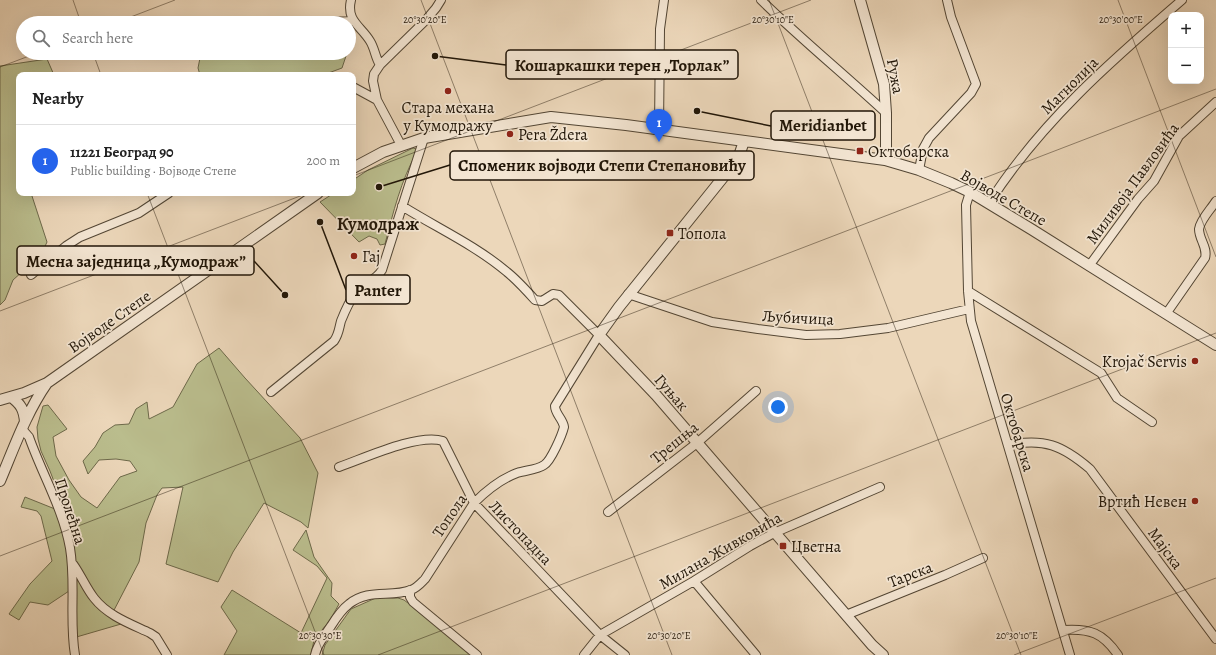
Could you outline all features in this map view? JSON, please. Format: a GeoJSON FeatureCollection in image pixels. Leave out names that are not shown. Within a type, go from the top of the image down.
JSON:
{"type":"FeatureCollection","features":[{"type":"Feature","properties":{"kind":"street"},"geometry":{"type":"LineString","coordinates":[[351,0],[349,7],[352,16]]}},
{"type":"Feature","properties":{"kind":"street"},"geometry":{"type":"LineString","coordinates":[[401,145],[377,100],[373,82],[374,74],[380,65],[425,22],[441,0]]}},
{"type":"Feature","properties":{"kind":"street"},"geometry":{"type":"LineString","coordinates":[[659,129],[660,29],[664,0]]}},
{"type":"Feature","properties":{"kind":"street"},"geometry":{"type":"LineString","coordinates":[[761,0],[791,29],[846,76],[886,113]]}},
{"type":"Feature","properties":{"kind":"street","name":"Ружа"},"geometry":{"type":"LineString","coordinates":[[860,0],[886,92],[885,160]]}},
{"type":"Feature","properties":{"kind":"street"},"geometry":{"type":"LineString","coordinates":[[919,170],[923,149],[929,138],[976,86],[951,17],[947,0]]}},
{"type":"Feature","properties":{"kind":"street","name":"Магнолија"},"geometry":{"type":"LineString","coordinates":[[989,203],[1023,155],[1052,121],[1102,70],[1182,0]]}},
{"type":"Feature","properties":{"kind":"street"},"geometry":{"type":"LineString","coordinates":[[356,25],[371,43],[376,59],[380,65]]}},
{"type":"Feature","properties":{"kind":"street"},"geometry":{"type":"LineString","coordinates":[[356,89],[377,100]]}},
{"type":"Feature","properties":{"kind":"street","name":"Миливоја Павловића"},"geometry":{"type":"LineString","coordinates":[[1089,266],[1138,199],[1154,181],[1178,136],[1216,102]]}},
{"type":"Feature","properties":{"kind":"street","name":"Војводе Степе"},"geometry":{"type":"LineString","coordinates":[[356,166],[401,145],[424,138],[551,117],[571,118],[659,129],[885,160],[919,170],[970,192],[1216,345]]}},
{"type":"Feature","properties":{"kind":"street"},"geometry":{"type":"LineString","coordinates":[[271,392],[334,341],[339,332],[341,321],[345,312],[356,292],[361,287],[375,279],[382,270],[424,138]]}},
{"type":"Feature","properties":{"kind":"street","name":"Топола"},"geometry":{"type":"LineString","coordinates":[[410,590],[419,585],[425,579],[474,503],[481,496],[507,477],[520,472],[539,468],[547,462],[564,427],[555,411],[555,406],[599,335],[628,294],[729,170],[739,156],[744,141]]}},
{"type":"Feature","properties":{"kind":"street","name":"Октобарска"},"geometry":{"type":"LineString","coordinates":[[970,192],[966,205],[968,291],[971,321],[1070,655]]}},
{"type":"Feature","properties":{"kind":"street"},"geometry":{"type":"LineString","coordinates":[[31,275],[66,246],[80,237],[139,213],[165,196]]}},
{"type":"Feature","properties":{"kind":"street","name":"Војводе Степе"},"geometry":{"type":"LineString","coordinates":[[0,481],[34,404],[47,383],[314,196]]}},
{"type":"Feature","properties":{"kind":"street"},"geometry":{"type":"LineString","coordinates":[[1166,314],[1205,258],[1206,251],[1200,236],[1200,228],[1216,201]]}},
{"type":"Feature","properties":{"kind":"street","name":"Гуњак"},"geometry":{"type":"LineString","coordinates":[[402,206],[466,243],[500,266],[535,300],[542,300],[552,294],[559,295],[656,395],[774,533],[824,587],[872,645],[883,655]]}},
{"type":"Feature","properties":{"kind":"street"},"geometry":{"type":"LineString","coordinates":[[968,291],[1101,373],[1117,398],[1152,422]]}},
{"type":"Feature","properties":{"kind":"street","name":"Љубичица"},"geometry":{"type":"LineString","coordinates":[[628,294],[712,322],[806,335],[840,334],[888,328],[969,308]]}},
{"type":"Feature","properties":{"kind":"street"},"geometry":{"type":"LineString","coordinates":[[0,400],[47,383]]}},
{"type":"Feature","properties":{"kind":"street","name":"Трешња"},"geometry":{"type":"LineString","coordinates":[[608,512],[697,443],[756,391]]}},
{"type":"Feature","properties":{"kind":"street"},"geometry":{"type":"LineString","coordinates":[[11,397],[18,402],[23,409],[24,425]]}},
{"type":"Feature","properties":{"kind":"street","name":"Пролећна"},"geometry":{"type":"LineString","coordinates":[[24,425],[60,511],[70,547],[72,563],[73,638],[75,655]]}},
{"type":"Feature","properties":{"kind":"street","name":"Листопадна"},"geometry":{"type":"LineString","coordinates":[[339,467],[412,441],[436,438],[443,441],[474,503],[600,635],[624,655]]}},
{"type":"Feature","properties":{"kind":"street","name":"Мајска"},"geometry":{"type":"LineString","coordinates":[[1008,445],[1025,442],[1042,443],[1058,447],[1076,456],[1090,469],[1216,639]]}},
{"type":"Feature","properties":{"kind":"street","name":"Милана Живковића"},"geometry":{"type":"LineString","coordinates":[[584,655],[600,635],[694,581],[750,546],[774,533],[880,488]]}},
{"type":"Feature","properties":{"kind":"street","name":"Тарска"},"geometry":{"type":"LineString","coordinates":[[846,615],[945,576],[983,558]]}},
{"type":"Feature","properties":{"kind":"street"},"geometry":{"type":"LineString","coordinates":[[72,563],[94,598],[102,606],[112,614],[150,632],[156,637],[167,655]]}},
{"type":"Feature","properties":{"kind":"street"},"geometry":{"type":"LineString","coordinates":[[694,581],[756,655]]}},
{"type":"Feature","properties":{"kind":"street"},"geometry":{"type":"LineString","coordinates":[[315,655],[322,639],[349,604],[370,595],[410,590],[410,597],[413,602],[477,655]]}},
{"type":"Feature","properties":{"kind":"street"},"geometry":{"type":"LineString","coordinates":[[1063,630],[1086,630],[1098,634],[1110,644],[1118,655]]}},
{"type":"Feature","properties":{"kind":"green space"},"geometry":{"type":"Polygon","coordinates":[[[47,60],[53,72],[16,72],[16,196],[32,196],[47,242],[41,255],[13,280],[5,300],[0,305],[0,66],[47,60]]]}},
{"type":"Feature","properties":{"kind":"green space"},"geometry":{"type":"Polygon","coordinates":[[[200,60],[345,60],[342,68],[331,72],[199,72],[198,68],[200,60]]]}},
{"type":"Feature","properties":{"kind":"green space"},"geometry":{"type":"Polygon","coordinates":[[[413,148],[416,149],[417,152],[406,174],[394,209],[385,244],[380,245],[377,239],[369,236],[359,242],[320,202],[329,196],[356,196],[356,178],[368,170],[413,148]]]}},
{"type":"Feature","properties":{"kind":"green space"},"geometry":{"type":"Polygon","coordinates":[[[219,348],[300,438],[318,473],[308,528],[301,522],[264,503],[233,552],[218,582],[166,564],[183,487],[162,488],[157,495],[146,523],[139,562],[112,614],[128,622],[73,638],[72,589],[48,605],[30,602],[19,620],[9,614],[30,584],[52,561],[41,516],[37,511],[21,507],[25,497],[60,511],[64,508],[41,451],[38,439],[37,427],[43,406],[48,405],[67,429],[53,437],[56,456],[69,480],[81,497],[97,508],[120,477],[137,471],[130,461],[116,459],[99,460],[88,474],[83,461],[95,447],[103,433],[115,425],[129,424],[136,409],[147,402],[149,419],[173,407],[197,364],[219,348]]]}},
{"type":"Feature","properties":{"kind":"green space"},"geometry":{"type":"Polygon","coordinates":[[[306,530],[314,557],[332,583],[331,596],[339,604],[330,620],[314,640],[311,655],[224,655],[237,631],[221,607],[232,590],[301,633],[327,578],[317,566],[293,550],[306,530]]]}},
{"type":"Feature","properties":{"kind":"green space"},"geometry":{"type":"Polygon","coordinates":[[[378,597],[398,598],[404,600],[476,655],[322,655],[325,645],[351,609],[378,597]]]}},
{"type":"Feature","properties":{"kind":"place","name":"Кошаркашки терен „Торлак”"},"geometry":{"type":"Point","coordinates":[435,56]}},
{"type":"Feature","properties":{"kind":"place","name":"Стара механа у Кумодражу"},"geometry":{"type":"Point","coordinates":[448,91]}},
{"type":"Feature","properties":{"kind":"place","name":"Meridianbet"},"geometry":{"type":"Point","coordinates":[697,111]}},
{"type":"Feature","properties":{"kind":"place","name":"Pera Ždera"},"geometry":{"type":"Point","coordinates":[510,134]}},
{"type":"Feature","properties":{"kind":"place","name":"11221 Београд 90"},"geometry":{"type":"Point","coordinates":[659,142]}},
{"type":"Feature","properties":{"kind":"place","name":"Октобарска"},"geometry":{"type":"Point","coordinates":[860,151]}},
{"type":"Feature","properties":{"kind":"place","name":"Споменик војводи Степи Степановићу"},"geometry":{"type":"Point","coordinates":[379,187]}},
{"type":"Feature","properties":{"kind":"place","name":"Panter"},"geometry":{"type":"Point","coordinates":[320,222]}},
{"type":"Feature","properties":{"kind":"place","name":"Топола"},"geometry":{"type":"Point","coordinates":[670,233]}},
{"type":"Feature","properties":{"kind":"place","name":"Гај"},"geometry":{"type":"Point","coordinates":[354,256]}},
{"type":"Feature","properties":{"kind":"place","name":"Месна заједница „Кумодраж”"},"geometry":{"type":"Point","coordinates":[285,295]}},
{"type":"Feature","properties":{"kind":"place","name":"Krojač Servis"},"geometry":{"type":"Point","coordinates":[1195,361]}},
{"type":"Feature","properties":{"kind":"place","name":"Вртић Невен"},"geometry":{"type":"Point","coordinates":[1195,501]}},
{"type":"Feature","properties":{"kind":"place","name":"Цветна"},"geometry":{"type":"Point","coordinates":[783,546]}},
{"type":"Feature","properties":{"kind":"district","name":"Кумодраж"},"geometry":{"type":"Point","coordinates":[378,224]}}]}
